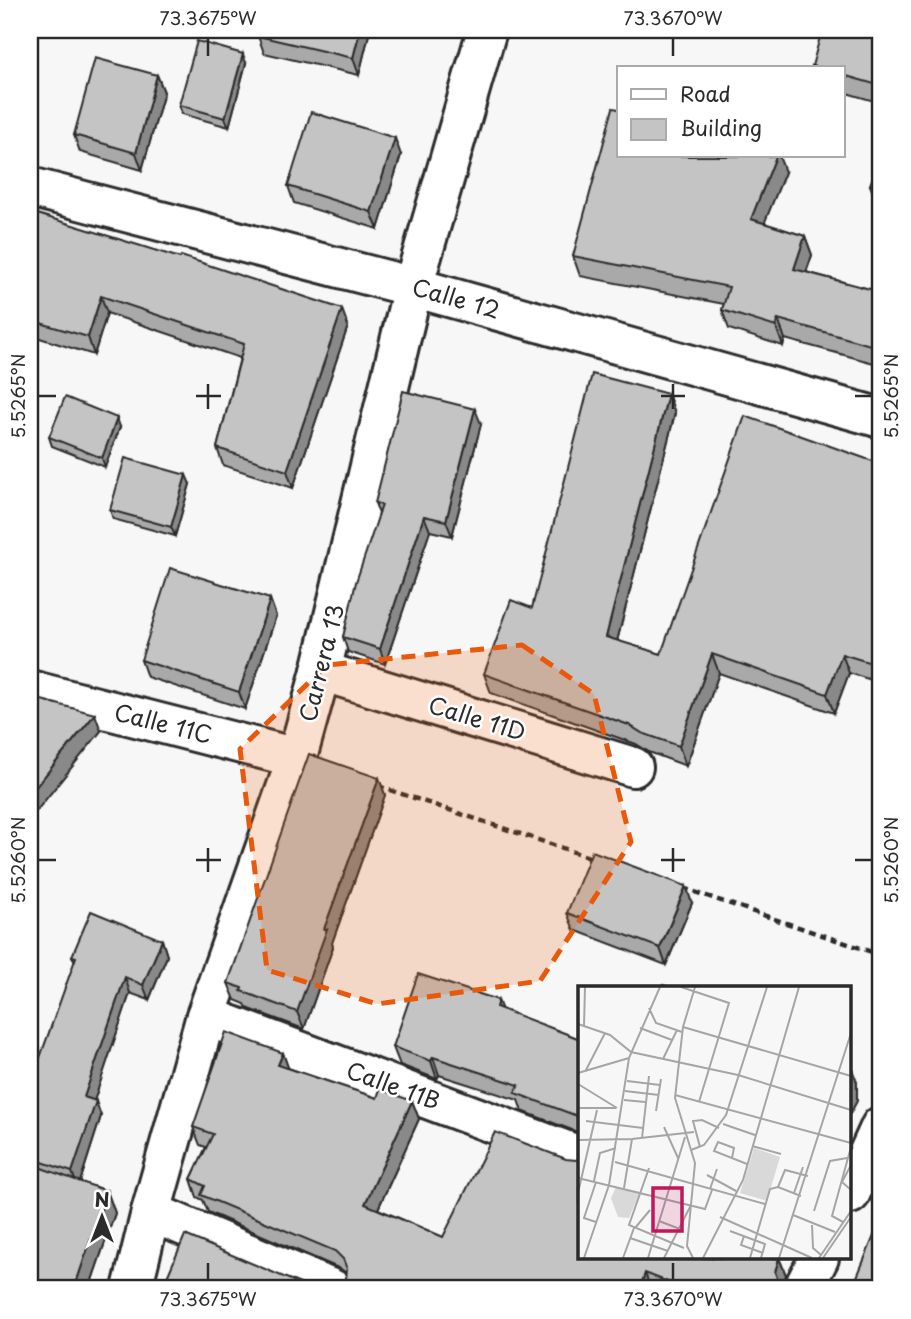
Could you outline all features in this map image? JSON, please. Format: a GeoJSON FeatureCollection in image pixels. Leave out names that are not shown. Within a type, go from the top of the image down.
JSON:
{"type":"FeatureCollection","features":[{"type":"Feature","properties":{"kind":"street","name":"Carrera 13"},"geometry":{"type":"LineString","coordinates":[[132,1289],[206,1016],[297,758],[321,671],[413,287],[487,30]]}},
{"type":"Feature","properties":{"kind":"street","name":"Calle 12"},"geometry":{"type":"LineString","coordinates":[[30,187],[413,287],[881,418]]}},
{"type":"Feature","properties":{"kind":"street","name":"Calle 11D"},"geometry":{"type":"LineString","coordinates":[[321,671],[633,767]]}},
{"type":"Feature","properties":{"kind":"street","name":"Calle 11C"},"geometry":{"type":"LineString","coordinates":[[30,690],[297,758]]}},
{"type":"Feature","properties":{"kind":"street","name":"Calle 11B"},"geometry":{"type":"LineString","coordinates":[[206,1016],[578,1155]]}},
{"type":"Feature","properties":{"kind":"street"},"geometry":{"type":"LineString","coordinates":[[852,1190],[881,1126]]}},
{"type":"Feature","properties":{"kind":"street"},"geometry":{"type":"LineString","coordinates":[[151,1212],[332,1289]]}},
{"type":"Feature","properties":{"kind":"street"},"geometry":{"type":"LineString","coordinates":[[803,1289],[818,1260]]}},
{"type":"Feature","properties":{"kind":"path"},"geometry":{"type":"LineString","coordinates":[[375,785],[596,859]]}},
{"type":"Feature","properties":{"kind":"path"},"geometry":{"type":"LineString","coordinates":[[674,885],[881,955]]}},
{"type":"Feature","properties":{"kind":"highlighted area"},"geometry":{"type":"Polygon","coordinates":[[[522,645],[594,694],[631,842],[540,981],[377,1004],[267,970],[240,749],[327,665],[522,645]]]}},
{"type":"Feature","properties":{"kind":"building"},"geometry":{"type":"Polygon","coordinates":[[[259,30],[360,30],[353,58],[258,36],[259,30]]]}},
{"type":"Feature","properties":{"kind":"building"},"geometry":{"type":"Polygon","coordinates":[[[822,30],[881,30],[881,86],[844,75],[844,66],[812,66],[822,30]]]}},
{"type":"Feature","properties":{"kind":"building"},"geometry":{"type":"Polygon","coordinates":[[[197,41],[243,54],[225,118],[179,105],[197,41]]]}},
{"type":"Feature","properties":{"kind":"building"},"geometry":{"type":"Polygon","coordinates":[[[95,58],[157,75],[136,153],[74,135],[95,58]]]}},
{"type":"Feature","properties":{"kind":"building"},"geometry":{"type":"Polygon","coordinates":[[[613,108],[617,109],[617,158],[775,158],[751,219],[805,236],[794,269],[881,292],[881,348],[778,319],[776,327],[722,310],[729,287],[573,256],[613,108]]]}},
{"type":"Feature","properties":{"kind":"building"},"geometry":{"type":"Polygon","coordinates":[[[311,112],[395,138],[371,212],[288,186],[311,112]]]}},
{"type":"Feature","properties":{"kind":"building"},"geometry":{"type":"Polygon","coordinates":[[[881,157],[881,187],[870,185],[881,157]]]}},
{"type":"Feature","properties":{"kind":"building"},"geometry":{"type":"Polygon","coordinates":[[[34,213],[180,258],[181,256],[342,309],[287,471],[217,448],[244,344],[101,296],[88,337],[30,320],[30,226],[34,213]]]}},
{"type":"Feature","properties":{"kind":"building"},"geometry":{"type":"Polygon","coordinates":[[[592,374],[668,394],[606,637],[661,654],[745,416],[881,464],[881,666],[842,654],[827,694],[712,654],[679,746],[642,733],[629,725],[484,674],[511,600],[532,608],[592,374]]]}},
{"type":"Feature","properties":{"kind":"building"},"geometry":{"type":"Polygon","coordinates":[[[403,391],[475,409],[446,521],[424,516],[380,649],[343,637],[356,582],[382,505],[375,503],[403,391]]]}},
{"type":"Feature","properties":{"kind":"building"},"geometry":{"type":"Polygon","coordinates":[[[65,397],[117,418],[102,458],[49,437],[65,397]]]}},
{"type":"Feature","properties":{"kind":"building"},"geometry":{"type":"Polygon","coordinates":[[[125,458],[186,475],[171,527],[110,510],[125,458]]]}},
{"type":"Feature","properties":{"kind":"building"},"geometry":{"type":"Polygon","coordinates":[[[170,568],[270,599],[239,692],[141,660],[170,568]]]}},
{"type":"Feature","properties":{"kind":"building"},"geometry":{"type":"Polygon","coordinates":[[[30,697],[95,714],[30,794],[30,697]]]}},
{"type":"Feature","properties":{"kind":"building"},"geometry":{"type":"Polygon","coordinates":[[[309,754],[379,778],[297,1012],[241,991],[242,988],[228,983],[309,754]]]}},
{"type":"Feature","properties":{"kind":"building"},"geometry":{"type":"Polygon","coordinates":[[[592,851],[686,886],[660,948],[567,913],[592,851]]]}},
{"type":"Feature","properties":{"kind":"building"},"geometry":{"type":"Polygon","coordinates":[[[91,911],[162,940],[143,985],[125,977],[84,1097],[96,1101],[72,1172],[30,1158],[30,1080],[76,957],[72,956],[91,911]]]}},
{"type":"Feature","properties":{"kind":"building"},"geometry":{"type":"Polygon","coordinates":[[[418,974],[498,1000],[496,1007],[578,1038],[578,1116],[515,1093],[519,1085],[433,1057],[431,1061],[393,1047],[418,974]]]}},
{"type":"Feature","properties":{"kind":"building"},"geometry":{"type":"Polygon","coordinates":[[[226,1032],[283,1053],[278,1065],[377,1098],[380,1089],[412,1101],[365,1204],[443,1237],[495,1132],[566,1159],[578,1159],[578,1260],[778,1260],[775,1272],[778,1282],[785,1289],[686,1289],[645,1273],[641,1285],[637,1284],[635,1289],[338,1289],[346,1279],[347,1269],[343,1259],[335,1251],[201,1195],[205,1186],[191,1179],[213,1134],[193,1127],[226,1032]]]}},
{"type":"Feature","properties":{"kind":"building"},"geometry":{"type":"Polygon","coordinates":[[[30,1164],[107,1191],[74,1289],[30,1289],[30,1164]]]}},
{"type":"Feature","properties":{"kind":"building"},"geometry":{"type":"Polygon","coordinates":[[[881,1219],[881,1289],[852,1289],[881,1219]]]}},
{"type":"Feature","properties":{"kind":"building"},"geometry":{"type":"Polygon","coordinates":[[[185,1235],[312,1289],[162,1289],[185,1235]]]}},
{"type":"Feature","properties":{"kind":"building"},"geometry":{"type":"Polygon","coordinates":[[[818,1278],[838,1289],[809,1289],[818,1278]]]}}]}
